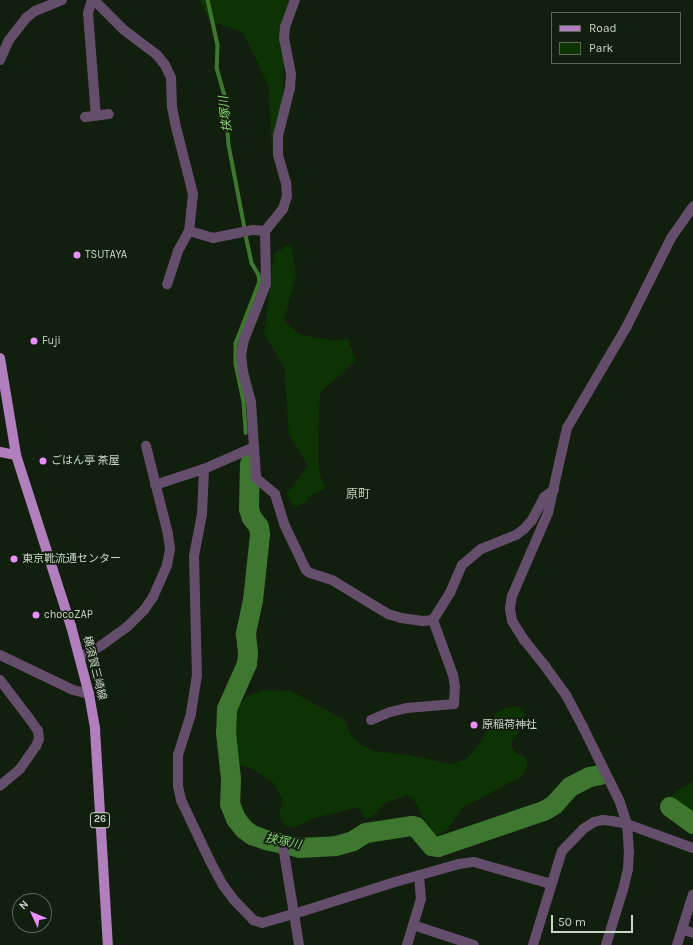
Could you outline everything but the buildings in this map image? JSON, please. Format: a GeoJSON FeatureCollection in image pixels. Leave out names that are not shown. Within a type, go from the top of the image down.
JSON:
{"type":"FeatureCollection","features":[{"type":"Feature","properties":{"kind":"main road","name":"横須賀三崎線"},"geometry":{"type":"LineString","coordinates":[[0,358],[16,455],[80,656],[89,694],[95,729],[108,945]]}},
{"type":"Feature","properties":{"kind":"main road"},"geometry":{"type":"LineString","coordinates":[[0,452],[16,455]]}},
{"type":"Feature","properties":{"kind":"street"},"geometry":{"type":"LineString","coordinates":[[0,60],[9,40],[26,18],[35,11],[62,0]]}},
{"type":"Feature","properties":{"kind":"street"},"geometry":{"type":"LineString","coordinates":[[96,116],[88,13],[93,0],[124,30],[157,55],[165,65],[171,78],[172,107],[175,123],[193,194],[189,230],[178,251],[167,284]]}},
{"type":"Feature","properties":{"kind":"street"},"geometry":{"type":"LineString","coordinates":[[294,0],[285,27],[284,39],[291,74],[290,88],[278,142],[278,155],[286,183],[287,196],[284,209],[264,231],[266,284],[244,340],[241,355],[243,374],[251,402],[256,478],[275,494],[284,524],[306,570],[310,573],[332,580],[388,614],[401,618],[423,621],[433,620]]}},
{"type":"Feature","properties":{"kind":"street"},"geometry":{"type":"LineString","coordinates":[[85,116],[109,114]]}},
{"type":"Feature","properties":{"kind":"street"},"geometry":{"type":"LineString","coordinates":[[606,945],[628,869],[629,852],[627,824],[609,777],[566,695],[524,640],[512,621],[510,608],[512,596],[548,513],[567,428],[627,326],[672,238],[693,206]]}},
{"type":"Feature","properties":{"kind":"street"},"geometry":{"type":"LineString","coordinates":[[189,230],[213,238],[253,230],[264,231]]}},
{"type":"Feature","properties":{"kind":"street"},"geometry":{"type":"LineString","coordinates":[[80,656],[90,653],[102,645],[128,626],[144,610],[153,597],[167,565],[170,549],[168,534],[154,485],[146,446]]}},
{"type":"Feature","properties":{"kind":"street"},"geometry":{"type":"LineString","coordinates":[[154,485],[204,469],[254,447]]}},
{"type":"Feature","properties":{"kind":"street"},"geometry":{"type":"LineString","coordinates":[[204,469],[202,514],[194,556],[197,675],[191,714],[178,755],[178,786],[181,800],[210,861],[223,885],[233,899],[253,920],[262,923],[419,875],[459,864],[474,862],[551,884]]}},
{"type":"Feature","properties":{"kind":"street"},"geometry":{"type":"LineString","coordinates":[[433,620],[450,593],[462,565],[481,549],[516,535],[524,529],[532,520],[544,497],[554,490]]}},
{"type":"Feature","properties":{"kind":"street"},"geometry":{"type":"LineString","coordinates":[[371,720],[401,709],[454,704],[455,687],[453,675],[433,620]]}},
{"type":"Feature","properties":{"kind":"street"},"geometry":{"type":"LineString","coordinates":[[0,655],[73,690],[89,694]]}},
{"type":"Feature","properties":{"kind":"street"},"geometry":{"type":"LineString","coordinates":[[0,680],[38,731],[39,739],[36,746],[20,769],[0,786]]}},
{"type":"Feature","properties":{"kind":"street"},"geometry":{"type":"LineString","coordinates":[[533,945],[562,851],[583,829],[594,822],[603,820],[627,824],[693,848]]}},
{"type":"Feature","properties":{"kind":"street"},"geometry":{"type":"LineString","coordinates":[[283,844],[299,945]]}},
{"type":"Feature","properties":{"kind":"street"},"geometry":{"type":"LineString","coordinates":[[407,945],[421,899],[419,875]]}},
{"type":"Feature","properties":{"kind":"street"},"geometry":{"type":"LineString","coordinates":[[677,945],[693,894]]}},
{"type":"Feature","properties":{"kind":"street"},"geometry":{"type":"LineString","coordinates":[[413,925],[474,945]]}},
{"type":"Feature","properties":{"kind":"street"},"geometry":{"type":"LineString","coordinates":[[682,929],[693,932]]}},
{"type":"Feature","properties":{"kind":"green space"},"geometry":{"type":"Polygon","coordinates":[[[200,0],[289,0],[284,25],[283,114],[272,156],[268,85],[243,32],[208,20],[200,0]]]}},
{"type":"Feature","properties":{"kind":"green space"},"geometry":{"type":"Polygon","coordinates":[[[291,243],[296,275],[284,320],[299,334],[334,341],[348,339],[356,361],[320,393],[318,454],[320,474],[325,489],[309,496],[306,502],[293,508],[287,493],[308,466],[289,435],[284,367],[264,334],[274,254],[291,243]]]}},
{"type":"Feature","properties":{"kind":"green space"},"geometry":{"type":"Polygon","coordinates":[[[264,690],[291,691],[343,719],[347,723],[348,731],[359,744],[374,751],[409,755],[451,764],[467,759],[482,740],[495,714],[503,709],[518,706],[524,711],[525,720],[511,744],[514,751],[526,758],[528,766],[521,777],[462,808],[447,830],[439,835],[432,834],[414,800],[408,795],[385,803],[377,813],[368,819],[364,817],[359,807],[314,818],[298,826],[286,827],[279,816],[282,800],[275,784],[253,769],[241,766],[237,761],[232,746],[234,710],[247,696],[264,690]]]}},
{"type":"Feature","properties":{"kind":"green space"},"geometry":{"type":"Polygon","coordinates":[[[693,781],[693,816],[665,811],[672,794],[693,781]]]}},
{"type":"Feature","properties":{"kind":"waterway","name":"挟塚川"},"geometry":{"type":"LineString","coordinates":[[208,0],[218,45],[217,68],[225,96],[229,145],[245,228]]}},
{"type":"Feature","properties":{"kind":"waterway","name":"挟塚川"},"geometry":{"type":"LineString","coordinates":[[246,235],[252,263],[259,275],[260,282],[236,344],[236,364],[244,401],[246,433]]}},
{"type":"Feature","properties":{"kind":"waterway","name":"挟塚川"},"geometry":{"type":"LineString","coordinates":[[250,464],[249,509],[252,518],[259,527],[260,535],[253,600],[246,634],[248,654],[247,664],[227,709],[226,733],[231,779],[230,804],[236,819],[244,829],[252,835],[266,840],[300,848],[336,846],[353,841],[366,833],[412,826],[416,827],[432,846],[438,847],[544,811],[554,805],[570,787],[590,777],[600,775]]}},
{"type":"Feature","properties":{"kind":"waterway","name":"挟塚川"},"geometry":{"type":"LineString","coordinates":[[670,807],[693,824]]}},
{"type":"Feature","properties":{"kind":"place","name":"TSUTAYA"},"geometry":{"type":"Point","coordinates":[77,255]}},
{"type":"Feature","properties":{"kind":"place","name":"Fuji"},"geometry":{"type":"Point","coordinates":[34,341]}},
{"type":"Feature","properties":{"kind":"place","name":"ごはん亭 茶屋"},"geometry":{"type":"Point","coordinates":[43,461]}},
{"type":"Feature","properties":{"kind":"place","name":"東京靴流通センター"},"geometry":{"type":"Point","coordinates":[14,559]}},
{"type":"Feature","properties":{"kind":"place","name":"chocoZAP"},"geometry":{"type":"Point","coordinates":[36,615]}},
{"type":"Feature","properties":{"kind":"place","name":"原稲荷神社"},"geometry":{"type":"Point","coordinates":[474,725]}},
{"type":"Feature","properties":{"kind":"district","name":"原町"},"geometry":{"type":"Point","coordinates":[358,495]}}]}
